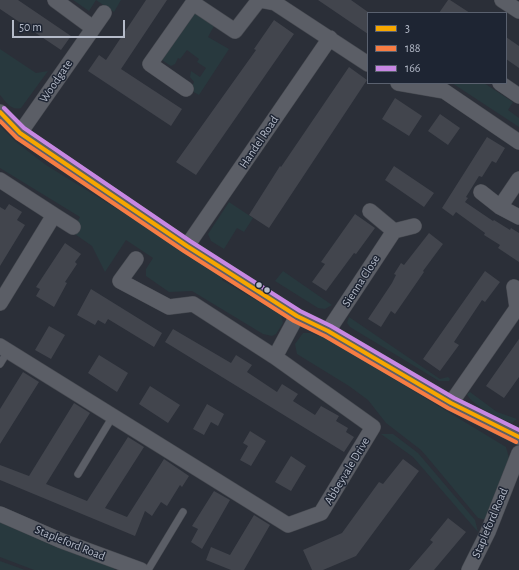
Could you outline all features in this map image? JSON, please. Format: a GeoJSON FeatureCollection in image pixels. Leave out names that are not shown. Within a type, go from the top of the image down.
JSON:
{"type":"FeatureCollection","features":[{"type":"Feature","properties":{"kind":"street"},"geometry":{"type":"LineString","coordinates":[[55,0],[93,28]]}},
{"type":"Feature","properties":{"kind":"street"},"geometry":{"type":"LineString","coordinates":[[186,89],[150,64],[193,3],[235,31],[259,0],[275,3],[367,63]]}},
{"type":"Feature","properties":{"kind":"street"},"geometry":{"type":"LineString","coordinates":[[502,0],[519,11]]}},
{"type":"Feature","properties":{"kind":"street","name":"Woodgate"},"geometry":{"type":"LineString","coordinates":[[20,134],[104,13]]}},
{"type":"Feature","properties":{"kind":"street","name":"Handel Road"},"geometry":{"type":"LineString","coordinates":[[187,246],[330,38]]}},
{"type":"Feature","properties":{"kind":"street"},"geometry":{"type":"LineString","coordinates":[[410,84],[446,87],[519,142]]}},
{"type":"Feature","properties":{"kind":"street"},"geometry":{"type":"LineString","coordinates":[[501,84],[519,96]]}},
{"type":"Feature","properties":{"kind":"street"},"geometry":{"type":"LineString","coordinates":[[0,112],[20,134],[187,246],[297,316],[328,331],[450,403],[519,438]]}},
{"type":"Feature","properties":{"kind":"street"},"geometry":{"type":"LineString","coordinates":[[500,207],[519,179]]}},
{"type":"Feature","properties":{"kind":"street"},"geometry":{"type":"LineString","coordinates":[[0,180],[73,227]]}},
{"type":"Feature","properties":{"kind":"street"},"geometry":{"type":"LineString","coordinates":[[481,192],[500,207],[519,217]]}},
{"type":"Feature","properties":{"kind":"street"},"geometry":{"type":"LineString","coordinates":[[370,211],[394,230],[414,226]]}},
{"type":"Feature","properties":{"kind":"street"},"geometry":{"type":"LineString","coordinates":[[0,303],[54,215]]}},
{"type":"Feature","properties":{"kind":"street","name":"Sienna Close"},"geometry":{"type":"LineString","coordinates":[[328,331],[394,230]]}},
{"type":"Feature","properties":{"kind":"street","name":"Abbeyvale Drive"},"geometry":{"type":"LineString","coordinates":[[4,348],[288,525],[322,513],[373,427],[275,357],[193,304],[169,307],[120,281],[136,259]]}},
{"type":"Feature","properties":{"kind":"street"},"geometry":{"type":"LineString","coordinates":[[450,403],[518,309],[514,287]]}},
{"type":"Feature","properties":{"kind":"street"},"geometry":{"type":"LineString","coordinates":[[275,357],[297,316]]}},
{"type":"Feature","properties":{"kind":"street","name":"Stapleford Road"},"geometry":{"type":"LineString","coordinates":[[469,570],[488,532],[519,452]]}},
{"type":"Feature","properties":{"kind":"street","name":"Stapleford Road"},"geometry":{"type":"LineString","coordinates":[[0,514],[62,540],[141,570]]}},
{"type":"Feature","properties":{"kind":"lane","name":"Abbeyvale Drive"},"geometry":{"type":"LineString","coordinates":[[0,364],[4,348]]}},
{"type":"Feature","properties":{"kind":"lane"},"geometry":{"type":"LineString","coordinates":[[78,474],[113,416]]}},
{"type":"Feature","properties":{"kind":"lane"},"geometry":{"type":"LineString","coordinates":[[148,570],[183,512]]}},
{"type":"Feature","properties":{"kind":"shaded area"},"geometry":{"type":"Polygon","coordinates":[[[73,0],[96,0],[89,11],[73,0]]]}},
{"type":"Feature","properties":{"kind":"shaded area"},"geometry":{"type":"Polygon","coordinates":[[[96,0],[121,0],[114,12],[96,0]]]}},
{"type":"Feature","properties":{"kind":"shaded area"},"geometry":{"type":"Polygon","coordinates":[[[194,12],[214,26],[208,37],[229,49],[199,95],[190,90],[194,82],[190,77],[191,71],[200,77],[206,68],[197,62],[199,59],[187,50],[180,59],[178,58],[175,64],[171,66],[162,60],[163,55],[194,12]]]}},
{"type":"Feature","properties":{"kind":"shaded area"},"geometry":{"type":"Polygon","coordinates":[[[0,49],[36,73],[48,71],[21,108],[17,109],[12,107],[0,95],[0,49]]]}},
{"type":"Feature","properties":{"kind":"shaded area"},"geometry":{"type":"Polygon","coordinates":[[[454,84],[486,84],[513,102],[508,110],[519,118],[519,127],[454,84]]]}},
{"type":"Feature","properties":{"kind":"shaded area"},"geometry":{"type":"Polygon","coordinates":[[[0,126],[16,142],[46,165],[224,275],[222,280],[281,315],[283,323],[276,334],[272,336],[263,334],[192,291],[169,292],[146,276],[146,269],[153,258],[126,240],[105,272],[92,246],[72,232],[80,217],[0,168],[0,126]]]}},
{"type":"Feature","properties":{"kind":"shaded area"},"geometry":{"type":"Polygon","coordinates":[[[229,202],[253,218],[244,232],[237,228],[224,249],[211,241],[208,234],[229,202]]]}},
{"type":"Feature","properties":{"kind":"shaded area"},"geometry":{"type":"Polygon","coordinates":[[[283,271],[332,305],[325,309],[318,308],[275,281],[283,271]]]}},
{"type":"Feature","properties":{"kind":"shaded area"},"geometry":{"type":"Polygon","coordinates":[[[349,317],[440,379],[448,377],[450,379],[449,381],[439,381],[350,327],[347,323],[349,317]]]}},
{"type":"Feature","properties":{"kind":"shaded area"},"geometry":{"type":"Polygon","coordinates":[[[303,333],[311,333],[318,336],[321,335],[506,447],[509,458],[490,521],[478,518],[421,450],[386,423],[368,400],[349,386],[297,354],[295,344],[303,333]]]}},
{"type":"Feature","properties":{"kind":"shaded area"},"geometry":{"type":"Polygon","coordinates":[[[470,392],[497,412],[517,419],[512,423],[486,411],[474,403],[467,394],[470,392]]]}},
{"type":"Feature","properties":{"kind":"shaded area"},"geometry":{"type":"Polygon","coordinates":[[[381,434],[393,434],[418,453],[475,520],[478,532],[413,457],[381,434]]]}},
{"type":"Feature","properties":{"kind":"shaded area"},"geometry":{"type":"Polygon","coordinates":[[[0,522],[118,566],[114,570],[34,570],[0,557],[0,522]]]}},
{"type":"Feature","properties":{"kind":"shaded area"},"geometry":{"type":"Polygon","coordinates":[[[0,561],[25,570],[0,570],[0,561]]]}},
{"type":"Feature","properties":{"kind":"building"},"geometry":{"type":"Polygon","coordinates":[[[0,0],[18,0],[71,36],[61,50],[0,9],[0,0]]]}},
{"type":"Feature","properties":{"kind":"building"},"geometry":{"type":"Polygon","coordinates":[[[146,0],[167,0],[121,69],[182,109],[171,126],[88,71],[99,55],[106,60],[146,0]]]}},
{"type":"Feature","properties":{"kind":"building"},"geometry":{"type":"Polygon","coordinates":[[[318,0],[351,0],[368,12],[367,33],[318,0]]]}},
{"type":"Feature","properties":{"kind":"building"},"geometry":{"type":"Polygon","coordinates":[[[448,0],[450,0],[468,12],[440,12],[448,0]]]}},
{"type":"Feature","properties":{"kind":"building"},"geometry":{"type":"Polygon","coordinates":[[[274,20],[294,34],[196,175],[176,162],[256,50],[254,49],[274,20]]]}},
{"type":"Feature","properties":{"kind":"building"},"geometry":{"type":"Polygon","coordinates":[[[507,38],[519,46],[519,68],[507,60],[507,38]]]}},
{"type":"Feature","properties":{"kind":"building"},"geometry":{"type":"Polygon","coordinates":[[[349,67],[367,80],[269,228],[249,215],[280,166],[281,167],[349,67]]]}},
{"type":"Feature","properties":{"kind":"building"},"geometry":{"type":"Polygon","coordinates":[[[395,98],[422,116],[409,136],[382,119],[395,98]]]}},
{"type":"Feature","properties":{"kind":"building"},"geometry":{"type":"Polygon","coordinates":[[[440,114],[460,128],[448,145],[428,131],[440,114]]]}},
{"type":"Feature","properties":{"kind":"building"},"geometry":{"type":"Polygon","coordinates":[[[487,137],[505,148],[496,163],[492,161],[482,177],[479,176],[466,197],[468,198],[465,202],[493,221],[494,220],[510,230],[511,228],[519,233],[519,262],[498,248],[500,245],[484,235],[485,233],[456,212],[453,216],[442,208],[487,137]]]}},
{"type":"Feature","properties":{"kind":"building"},"geometry":{"type":"Polygon","coordinates":[[[394,166],[434,193],[424,207],[385,180],[394,166]]]}},
{"type":"Feature","properties":{"kind":"building"},"geometry":{"type":"Polygon","coordinates":[[[9,204],[22,212],[17,220],[25,225],[0,266],[0,207],[5,210],[9,204]]]}},
{"type":"Feature","properties":{"kind":"building"},"geometry":{"type":"Polygon","coordinates":[[[355,214],[375,228],[356,254],[354,253],[326,291],[312,282],[325,264],[321,262],[355,214]]]}},
{"type":"Feature","properties":{"kind":"building"},"geometry":{"type":"Polygon","coordinates":[[[429,233],[443,244],[423,271],[424,272],[395,314],[391,311],[381,327],[368,319],[392,283],[396,275],[394,274],[401,263],[404,265],[429,233]]]}},
{"type":"Feature","properties":{"kind":"building"},"geometry":{"type":"Polygon","coordinates":[[[65,243],[81,254],[75,262],[77,264],[65,282],[67,283],[54,307],[36,296],[40,289],[36,287],[65,243]]]}},
{"type":"Feature","properties":{"kind":"building"},"geometry":{"type":"Polygon","coordinates":[[[485,271],[500,282],[485,302],[482,300],[454,342],[459,345],[440,371],[423,359],[485,271]]]}},
{"type":"Feature","properties":{"kind":"building"},"geometry":{"type":"Polygon","coordinates":[[[91,289],[162,333],[154,347],[108,319],[105,324],[98,320],[95,325],[77,315],[91,289]]]}},
{"type":"Feature","properties":{"kind":"building"},"geometry":{"type":"Polygon","coordinates":[[[49,326],[65,335],[51,359],[35,350],[49,326]]]}},
{"type":"Feature","properties":{"kind":"building"},"geometry":{"type":"Polygon","coordinates":[[[173,329],[231,363],[236,355],[252,365],[247,372],[277,392],[282,384],[298,394],[293,401],[315,415],[321,406],[339,416],[336,421],[348,428],[346,432],[354,437],[344,452],[165,342],[173,329]]]}},
{"type":"Feature","properties":{"kind":"building"},"geometry":{"type":"Polygon","coordinates":[[[519,339],[519,377],[504,398],[486,386],[519,339]]]}},
{"type":"Feature","properties":{"kind":"building"},"geometry":{"type":"Polygon","coordinates":[[[99,355],[128,373],[117,392],[88,373],[99,355]]]}},
{"type":"Feature","properties":{"kind":"building"},"geometry":{"type":"Polygon","coordinates":[[[23,372],[39,382],[0,444],[0,409],[23,372]]]}},
{"type":"Feature","properties":{"kind":"building"},"geometry":{"type":"Polygon","coordinates":[[[150,386],[180,405],[168,423],[139,404],[150,386]]]}},
{"type":"Feature","properties":{"kind":"building"},"geometry":{"type":"Polygon","coordinates":[[[74,403],[90,413],[46,484],[87,501],[128,437],[144,447],[105,508],[127,517],[164,459],[189,476],[182,487],[180,485],[167,506],[161,502],[152,516],[145,511],[135,536],[0,480],[0,465],[29,476],[74,403]]]}},
{"type":"Feature","properties":{"kind":"building"},"geometry":{"type":"Polygon","coordinates":[[[207,404],[224,414],[218,426],[211,422],[204,435],[193,429],[207,404]]]}},
{"type":"Feature","properties":{"kind":"building"},"geometry":{"type":"Polygon","coordinates":[[[250,431],[266,441],[251,466],[240,460],[248,446],[243,443],[250,431]]]}},
{"type":"Feature","properties":{"kind":"building"},"geometry":{"type":"Polygon","coordinates":[[[291,456],[306,466],[291,491],[275,482],[291,456]]]}},
{"type":"Feature","properties":{"kind":"building"},"geometry":{"type":"Polygon","coordinates":[[[403,459],[419,471],[356,556],[323,570],[312,570],[303,550],[342,533],[379,482],[383,484],[403,459]]]}},
{"type":"Feature","properties":{"kind":"building"},"geometry":{"type":"Polygon","coordinates":[[[214,491],[230,500],[202,549],[191,542],[198,529],[192,526],[214,491]]]}},
{"type":"Feature","properties":{"kind":"building"},"geometry":{"type":"Polygon","coordinates":[[[254,515],[270,525],[244,570],[231,570],[206,560],[211,547],[230,555],[254,515]]]}},
{"type":"Feature","properties":{"kind":"building"},"geometry":{"type":"Polygon","coordinates":[[[448,518],[466,532],[434,570],[409,570],[433,542],[430,540],[448,518]]]}},
{"type":"Feature","properties":{"kind":"transit line","name":"166"},"geometry":{"type":"LineString","coordinates":[[4,108],[24,128],[190,241],[300,311],[331,326],[454,398],[519,430]]}},
{"type":"Feature","properties":{"kind":"transit line","name":"3"},"geometry":{"type":"LineString","coordinates":[[0,112],[20,133],[187,246],[297,316],[328,331],[451,403],[519,437]]}},
{"type":"Feature","properties":{"kind":"transit line","name":"188"},"geometry":{"type":"LineString","coordinates":[[0,121],[17,138],[184,251],[294,321],[325,336],[448,408],[516,442]]}}]}
